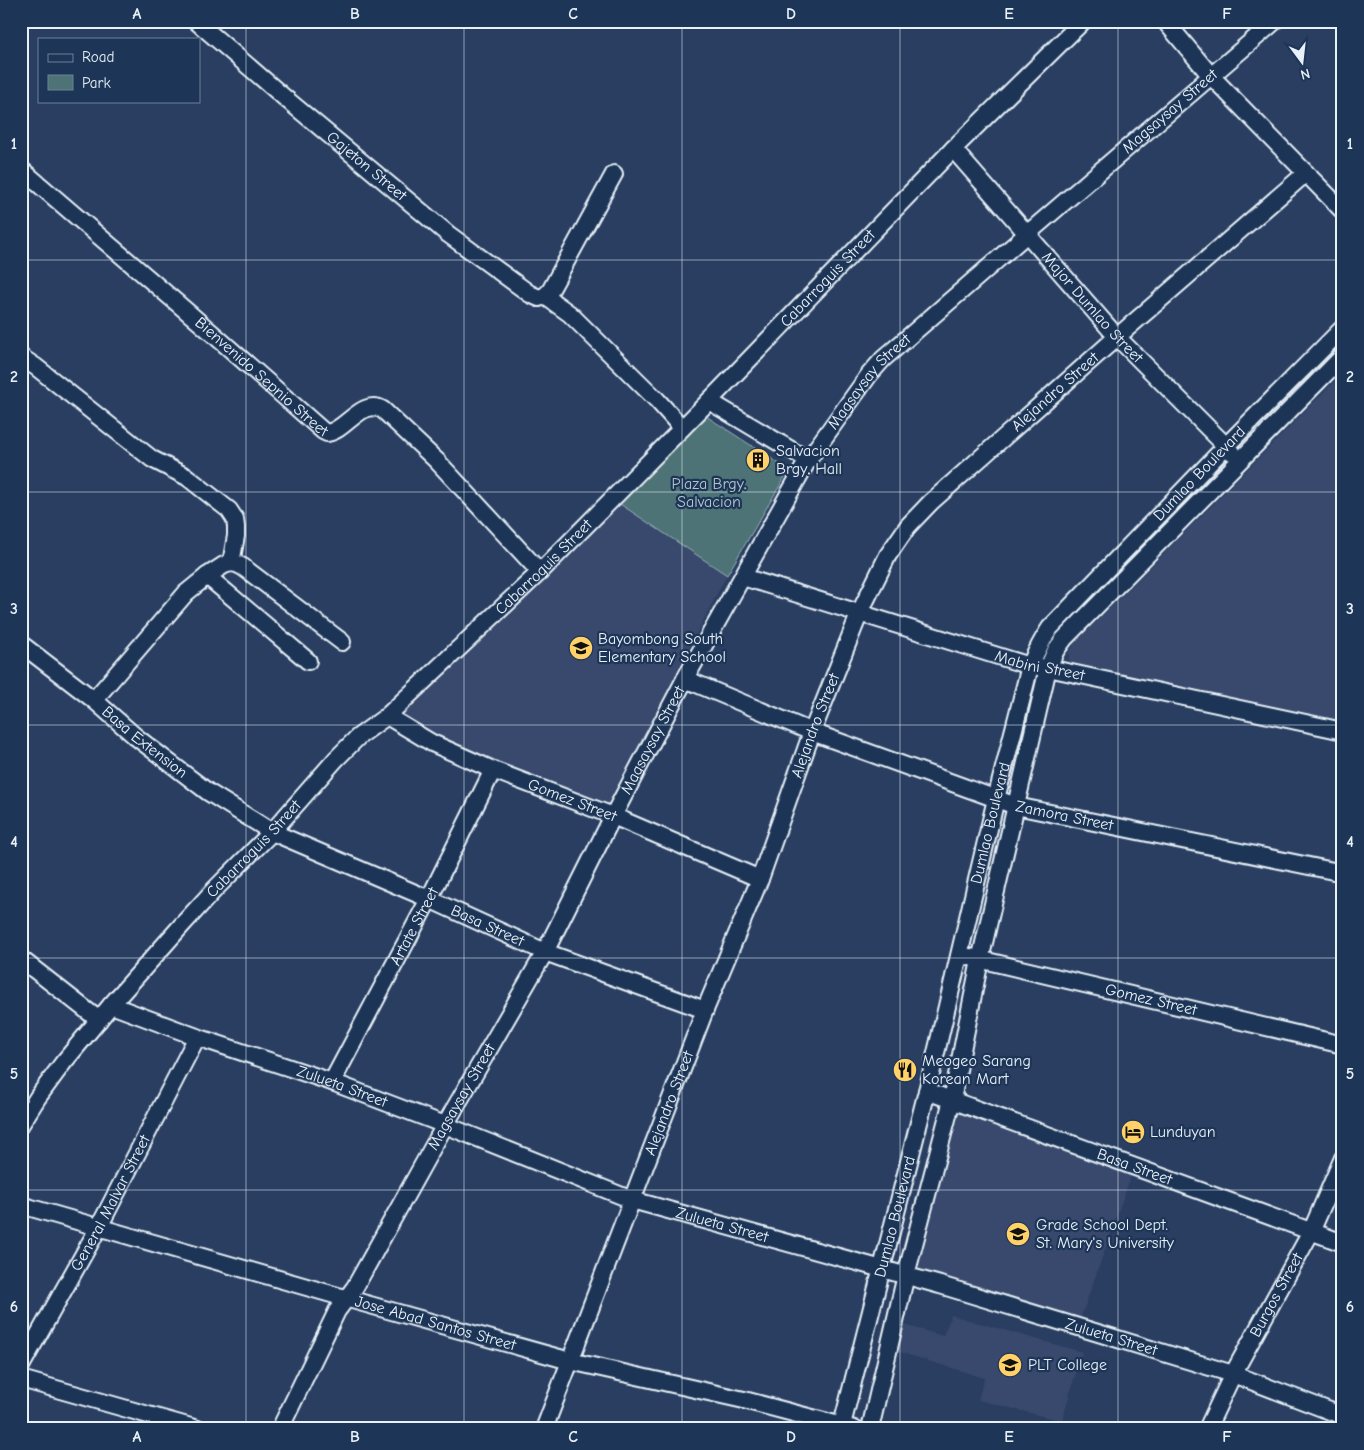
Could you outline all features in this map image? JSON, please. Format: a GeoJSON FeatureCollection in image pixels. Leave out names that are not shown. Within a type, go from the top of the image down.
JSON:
{"type":"FeatureCollection","features":[{"type":"Feature","properties":{"kind":"street","name":"Gajeton Street"},"geometry":{"type":"LineString","coordinates":[[196,21],[448,234],[530,294],[539,298],[545,296],[570,314],[657,400],[682,428]]}},
{"type":"Feature","properties":{"kind":"street","name":"Cabarroguis Street"},"geometry":{"type":"LineString","coordinates":[[21,1124],[63,1062],[111,1005],[202,903],[272,832],[358,737],[387,716],[540,572],[953,149],[1083,21]]}},
{"type":"Feature","properties":{"kind":"street"},"geometry":{"type":"LineString","coordinates":[[1165,21],[1211,76],[1343,211]]}},
{"type":"Feature","properties":{"kind":"street","name":"Magsaysay Street"},"geometry":{"type":"LineString","coordinates":[[280,1429],[337,1311],[355,1287],[445,1125],[545,952],[613,816],[685,679],[808,460],[869,375],[883,359],[1275,21]]}},
{"type":"Feature","properties":{"kind":"street","name":"Major Dumlao Street"},"geometry":{"type":"LineString","coordinates":[[953,149],[1117,336],[1240,460]]}},
{"type":"Feature","properties":{"kind":"street","name":"Bienvenido Sepnio Street"},"geometry":{"type":"LineString","coordinates":[[21,169],[326,433],[336,430],[359,412],[368,408],[379,407],[383,410],[437,461],[540,572]]}},
{"type":"Feature","properties":{"kind":"street","name":"Alejandro Street"},"geometry":{"type":"LineString","coordinates":[[544,1429],[705,1010],[760,879],[812,732],[860,612],[888,555],[908,526],[961,474],[1306,173]]}},
{"type":"Feature","properties":{"kind":"street"},"geometry":{"type":"LineString","coordinates":[[545,296],[550,291],[614,174]]}},
{"type":"Feature","properties":{"kind":"street","name":"Dumlao Boulevard"},"geometry":{"type":"LineString","coordinates":[[845,1427],[880,1268],[927,1091],[996,799],[1030,666],[1041,641],[1050,628],[1343,328]]}},
{"type":"Feature","properties":{"kind":"street","name":"Dumlao Boulevard"},"geometry":{"type":"LineString","coordinates":[[870,1429],[906,1275],[952,1100],[980,960],[1048,668],[1056,650],[1064,639],[1343,356]]}},
{"type":"Feature","properties":{"kind":"street"},"geometry":{"type":"LineString","coordinates":[[21,357],[152,459],[187,477],[229,510],[235,519],[236,527],[231,563]]}},
{"type":"Feature","properties":{"kind":"street"},"geometry":{"type":"LineString","coordinates":[[709,401],[808,460]]}},
{"type":"Feature","properties":{"kind":"street"},"geometry":{"type":"LineString","coordinates":[[94,700],[186,593],[207,576],[224,565],[231,563],[238,564],[342,642]]}},
{"type":"Feature","properties":{"kind":"street"},"geometry":{"type":"LineString","coordinates":[[207,576],[308,661]]}},
{"type":"Feature","properties":{"kind":"street","name":"Mabini Street"},"geometry":{"type":"LineString","coordinates":[[743,577],[1030,666],[1048,668],[1343,731]]}},
{"type":"Feature","properties":{"kind":"street","name":"Basa Extension"},"geometry":{"type":"LineString","coordinates":[[21,644],[94,700],[136,737],[208,792],[272,832]]}},
{"type":"Feature","properties":{"kind":"street","name":"Zamora Street"},"geometry":{"type":"LineString","coordinates":[[685,679],[812,732],[1016,806],[1343,873]]}},
{"type":"Feature","properties":{"kind":"street","name":"Gomez Street"},"geometry":{"type":"LineString","coordinates":[[387,716],[432,743],[493,770],[613,816],[760,879]]}},
{"type":"Feature","properties":{"kind":"street","name":"Artate Street"},"geometry":{"type":"LineString","coordinates":[[332,1082],[429,899],[493,770]]}},
{"type":"Feature","properties":{"kind":"street","name":"Basa Street"},"geometry":{"type":"LineString","coordinates":[[272,832],[429,899],[545,952],[705,1010]]}},
{"type":"Feature","properties":{"kind":"street","name":"Gomez Street"},"geometry":{"type":"LineString","coordinates":[[960,955],[1343,1044]]}},
{"type":"Feature","properties":{"kind":"street"},"geometry":{"type":"LineString","coordinates":[[21,958],[99,1020]]}},
{"type":"Feature","properties":{"kind":"street","name":"Zulueta Street"},"geometry":{"type":"LineString","coordinates":[[111,1005],[197,1037],[332,1082],[632,1200],[906,1275],[1234,1374],[1343,1416]]}},
{"type":"Feature","properties":{"kind":"street","name":"General Malvar Street"},"geometry":{"type":"LineString","coordinates":[[21,1366],[98,1228],[197,1037]]}},
{"type":"Feature","properties":{"kind":"street","name":"Basa Street"},"geometry":{"type":"LineString","coordinates":[[927,1091],[1343,1243]]}},
{"type":"Feature","properties":{"kind":"street","name":"Burgos Street"},"geometry":{"type":"LineString","coordinates":[[1207,1429],[1234,1374],[1311,1232],[1343,1158]]}},
{"type":"Feature","properties":{"kind":"street","name":"Jose Abad Santos Street"},"geometry":{"type":"LineString","coordinates":[[21,1205],[570,1361],[744,1400],[845,1427]]}},
{"type":"Feature","properties":{"kind":"street"},"geometry":{"type":"LineString","coordinates":[[21,1379],[198,1429]]}},
{"type":"Feature","properties":{"kind":"shaded area"},"geometry":{"type":"Polygon","coordinates":[[[1343,373],[1343,721],[1069,667],[1069,653],[1075,643],[1343,373]]]}},
{"type":"Feature","properties":{"kind":"shaded area","name":"Bayombong South Elementary School"},"geometry":{"type":"Polygon","coordinates":[[[620,504],[727,575],[606,809],[488,767],[398,720],[620,504]]]}},
{"type":"Feature","properties":{"kind":"shaded area","name":"Grade School Dept. St. Mary's University"},"geometry":{"type":"Polygon","coordinates":[[[960,1109],[1131,1176],[1079,1323],[915,1272],[960,1109]]]}},
{"type":"Feature","properties":{"kind":"shaded area","name":"PLT College"},"geometry":{"type":"Polygon","coordinates":[[[951,1315],[1082,1352],[1062,1421],[978,1400],[984,1378],[896,1351],[901,1324],[943,1336],[951,1315]]]}},
{"type":"Feature","properties":{"kind":"green space","name":"Plaza Brgy. Salvacion"},"geometry":{"type":"Polygon","coordinates":[[[706,416],[789,470],[727,575],[620,504],[706,416]]]}},
{"type":"Feature","properties":{"kind":"place","name":"Salvacion Brgy. Hall"},"geometry":{"type":"Point","coordinates":[758,460]}},
{"type":"Feature","properties":{"kind":"place","name":"Bayombong South Elementary School"},"geometry":{"type":"Point","coordinates":[581,648]}},
{"type":"Feature","properties":{"kind":"place","name":"Meogeo Sarang Korean Mart"},"geometry":{"type":"Point","coordinates":[905,1070]}},
{"type":"Feature","properties":{"kind":"place","name":"Lunduyan"},"geometry":{"type":"Point","coordinates":[1133,1132]}},
{"type":"Feature","properties":{"kind":"place","name":"Grade School Dept. St. Mary's University"},"geometry":{"type":"Point","coordinates":[1018,1234]}},
{"type":"Feature","properties":{"kind":"place","name":"PLT College"},"geometry":{"type":"Point","coordinates":[1010,1365]}}]}
